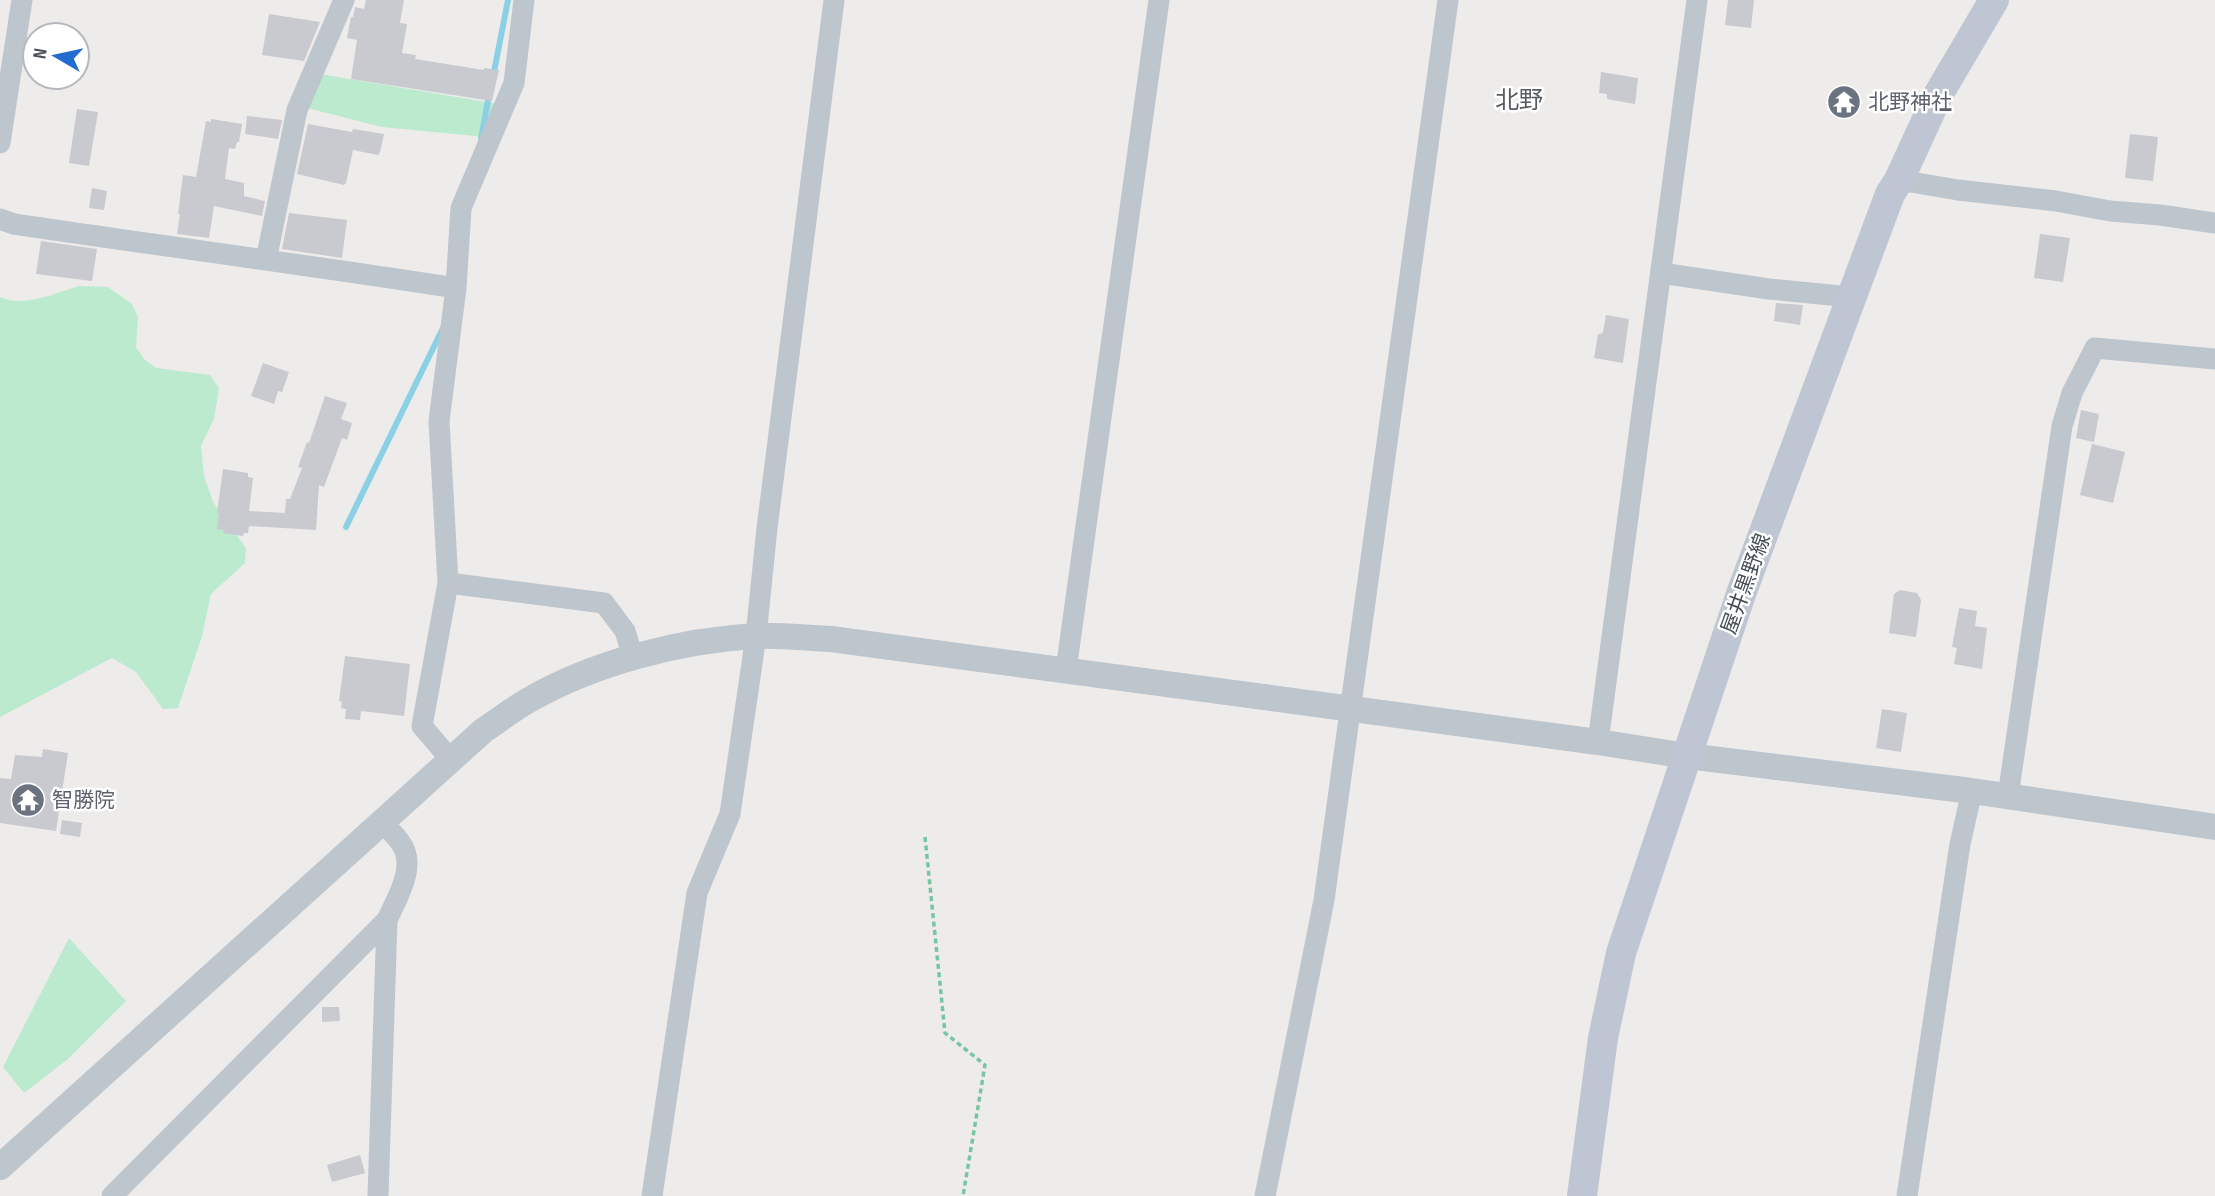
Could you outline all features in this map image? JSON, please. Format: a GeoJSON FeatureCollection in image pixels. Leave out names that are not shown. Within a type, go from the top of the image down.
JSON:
{"type":"FeatureCollection","features":[{"type":"Feature","properties":{"kind":"main road","name":"屋井黒野線"},"geometry":{"type":"LineString","coordinates":[[1582,1196],[1603,1038],[1621,953],[1741,594],[1890,194],[1938,95],[1994,0]]}},
{"type":"Feature","properties":{"kind":"street"},"geometry":{"type":"LineString","coordinates":[[0,143],[22,0]]}},
{"type":"Feature","properties":{"kind":"street"},"geometry":{"type":"LineString","coordinates":[[266,260],[298,110],[344,0]]}},
{"type":"Feature","properties":{"kind":"street"},"geometry":{"type":"LineString","coordinates":[[450,761],[422,726],[448,583],[439,421],[456,288],[461,208],[514,83],[524,0]]}},
{"type":"Feature","properties":{"kind":"street"},"geometry":{"type":"LineString","coordinates":[[652,1196],[696,893],[730,814],[756,636],[767,528],[834,0]]}},
{"type":"Feature","properties":{"kind":"street"},"geometry":{"type":"LineString","coordinates":[[1066,670],[1158,0]]}},
{"type":"Feature","properties":{"kind":"street"},"geometry":{"type":"LineString","coordinates":[[1265,1196],[1324,900],[1448,0]]}},
{"type":"Feature","properties":{"kind":"street"},"geometry":{"type":"LineString","coordinates":[[1598,741],[1697,0]]}},
{"type":"Feature","properties":{"kind":"street"},"geometry":{"type":"LineString","coordinates":[[1899,180],[2110,211],[2215,223]]}},
{"type":"Feature","properties":{"kind":"street"},"geometry":{"type":"LineString","coordinates":[[0,219],[27,226],[198,252],[456,288]]}},
{"type":"Feature","properties":{"kind":"street"},"geometry":{"type":"LineString","coordinates":[[1661,273],[1769,289],[1851,297]]}},
{"type":"Feature","properties":{"kind":"street"},"geometry":{"type":"LineString","coordinates":[[2008,796],[2062,426],[2072,393],[2095,348],[2215,359]]}},
{"type":"Feature","properties":{"kind":"street"},"geometry":{"type":"LineString","coordinates":[[448,583],[604,603],[625,631],[633,657]]}},
{"type":"Feature","properties":{"kind":"street"},"geometry":{"type":"LineString","coordinates":[[0,1167],[484,730],[529,700],[579,677],[633,657],[682,645],[756,636],[831,639],[1972,791],[2215,827]]}},
{"type":"Feature","properties":{"kind":"street"},"geometry":{"type":"LineString","coordinates":[[1907,1196],[1960,844],[1972,791]]}},
{"type":"Feature","properties":{"kind":"street"},"geometry":{"type":"LineString","coordinates":[[112,1196],[387,920],[403,885],[408,860],[402,844],[381,822]]}},
{"type":"Feature","properties":{"kind":"street"},"geometry":{"type":"LineString","coordinates":[[379,1196],[387,920]]}},
{"type":"Feature","properties":{"kind":"path"},"geometry":{"type":"LineString","coordinates":[[925,837],[945,1033],[985,1065],[963,1196]]}},
{"type":"Feature","properties":{"kind":"green space"},"geometry":{"type":"Polygon","coordinates":[[[320,74],[498,104],[485,137],[382,127],[307,108],[320,74]]]}},
{"type":"Feature","properties":{"kind":"green space"},"geometry":{"type":"Polygon","coordinates":[[[79,286],[108,287],[132,304],[138,317],[136,347],[144,359],[156,368],[210,375],[219,388],[214,419],[201,446],[204,476],[213,502],[246,548],[245,563],[211,594],[202,636],[178,708],[163,709],[136,672],[112,658],[0,717],[0,297],[29,300],[79,286]]]}},
{"type":"Feature","properties":{"kind":"green space"},"geometry":{"type":"Polygon","coordinates":[[[69,938],[126,1001],[68,1059],[24,1093],[3,1067],[69,938]]]}},
{"type":"Feature","properties":{"kind":"building"},"geometry":{"type":"Polygon","coordinates":[[[366,0],[404,0],[400,23],[407,24],[402,53],[416,55],[415,59],[499,70],[492,101],[351,79],[357,40],[347,38],[355,7],[364,9],[366,0]]]}},
{"type":"Feature","properties":{"kind":"building"},"geometry":{"type":"Polygon","coordinates":[[[1728,0],[1754,0],[1751,28],[1725,25],[1728,0]]]}},
{"type":"Feature","properties":{"kind":"building"},"geometry":{"type":"Polygon","coordinates":[[[269,14],[320,22],[304,61],[262,55],[269,14]]]}},
{"type":"Feature","properties":{"kind":"building"},"geometry":{"type":"Polygon","coordinates":[[[1601,72],[1638,78],[1635,104],[1607,99],[1607,94],[1599,93],[1601,72]]]}},
{"type":"Feature","properties":{"kind":"building"},"geometry":{"type":"Polygon","coordinates":[[[77,109],[98,112],[89,166],[69,163],[77,109]]]}},
{"type":"Feature","properties":{"kind":"building"},"geometry":{"type":"Polygon","coordinates":[[[247,116],[282,120],[278,139],[245,134],[247,116]]]}},
{"type":"Feature","properties":{"kind":"building"},"geometry":{"type":"Polygon","coordinates":[[[211,119],[242,124],[239,142],[235,149],[229,148],[225,179],[244,183],[244,196],[265,201],[262,216],[214,206],[209,238],[177,234],[183,175],[196,177],[206,121],[211,122],[211,119]]]}},
{"type":"Feature","properties":{"kind":"building"},"geometry":{"type":"Polygon","coordinates":[[[308,124],[352,132],[353,129],[384,134],[380,152],[378,155],[353,150],[344,185],[297,174],[308,124]]]}},
{"type":"Feature","properties":{"kind":"building"},"geometry":{"type":"Polygon","coordinates":[[[2130,134],[2158,137],[2153,181],[2125,178],[2130,134]]]}},
{"type":"Feature","properties":{"kind":"building"},"geometry":{"type":"Polygon","coordinates":[[[92,188],[107,191],[104,210],[89,208],[92,188]]]}},
{"type":"Feature","properties":{"kind":"building"},"geometry":{"type":"Polygon","coordinates":[[[289,213],[347,220],[342,258],[282,249],[289,213]]]}},
{"type":"Feature","properties":{"kind":"building"},"geometry":{"type":"Polygon","coordinates":[[[2040,234],[2070,238],[2063,282],[2034,278],[2040,234]]]}},
{"type":"Feature","properties":{"kind":"building"},"geometry":{"type":"Polygon","coordinates":[[[41,241],[97,249],[92,281],[36,274],[41,241]]]}},
{"type":"Feature","properties":{"kind":"building"},"geometry":{"type":"Polygon","coordinates":[[[1776,303],[1803,305],[1800,325],[1774,321],[1776,303]]]}},
{"type":"Feature","properties":{"kind":"building"},"geometry":{"type":"Polygon","coordinates":[[[1606,315],[1629,319],[1623,363],[1594,358],[1598,334],[1603,332],[1606,315]]]}},
{"type":"Feature","properties":{"kind":"building"},"geometry":{"type":"Polygon","coordinates":[[[263,363],[289,372],[282,392],[278,391],[274,404],[251,396],[263,363]]]}},
{"type":"Feature","properties":{"kind":"building"},"geometry":{"type":"Polygon","coordinates":[[[325,396],[347,403],[341,419],[352,423],[347,440],[342,438],[324,487],[319,485],[316,530],[249,526],[248,533],[243,536],[223,533],[224,530],[217,529],[223,469],[248,473],[248,477],[253,478],[249,511],[285,513],[286,499],[290,499],[302,468],[298,467],[325,396]]]}},
{"type":"Feature","properties":{"kind":"building"},"geometry":{"type":"Polygon","coordinates":[[[2081,410],[2099,414],[2094,442],[2076,438],[2081,410]]]}},
{"type":"Feature","properties":{"kind":"building"},"geometry":{"type":"Polygon","coordinates":[[[2092,444],[2125,452],[2113,503],[2080,495],[2092,444]]]}},
{"type":"Feature","properties":{"kind":"building"},"geometry":{"type":"Polygon","coordinates":[[[1900,590],[1917,593],[1921,600],[1916,637],[1889,633],[1894,594],[1900,590]]]}},
{"type":"Feature","properties":{"kind":"building"},"geometry":{"type":"Polygon","coordinates":[[[1959,608],[1977,611],[1975,626],[1987,628],[1982,669],[1954,664],[1957,648],[1952,647],[1959,608]]]}},
{"type":"Feature","properties":{"kind":"building"},"geometry":{"type":"Polygon","coordinates":[[[345,656],[410,664],[404,716],[361,711],[360,720],[345,719],[346,709],[341,708],[342,702],[339,701],[345,656]]]}},
{"type":"Feature","properties":{"kind":"building"},"geometry":{"type":"Polygon","coordinates":[[[1882,709],[1907,713],[1901,752],[1876,748],[1882,709]]]}},
{"type":"Feature","properties":{"kind":"building"},"geometry":{"type":"Polygon","coordinates":[[[43,749],[68,753],[56,831],[0,823],[0,778],[11,779],[15,755],[42,757],[43,749]]]}},
{"type":"Feature","properties":{"kind":"building"},"geometry":{"type":"Polygon","coordinates":[[[62,820],[82,823],[80,837],[60,834],[62,820]]]}},
{"type":"Feature","properties":{"kind":"building"},"geometry":{"type":"Polygon","coordinates":[[[322,1007],[339,1007],[340,1021],[322,1022],[322,1007]]]}},
{"type":"Feature","properties":{"kind":"building"},"geometry":{"type":"Polygon","coordinates":[[[360,1155],[365,1173],[332,1182],[327,1165],[360,1155]]]}},
{"type":"Feature","properties":{"kind":"waterway"},"geometry":{"type":"LineString","coordinates":[[493,77],[508,0]]}},
{"type":"Feature","properties":{"kind":"waterway"},"geometry":{"type":"LineString","coordinates":[[481,139],[489,95]]}},
{"type":"Feature","properties":{"kind":"waterway"},"geometry":{"type":"LineString","coordinates":[[346,527],[443,328]]}},
{"type":"Feature","properties":{"kind":"place","name":"北野神社"},"geometry":{"type":"Point","coordinates":[1844,102]}},
{"type":"Feature","properties":{"kind":"place","name":"智勝院"},"geometry":{"type":"Point","coordinates":[28,800]}},
{"type":"Feature","properties":{"kind":"district","name":"北野"},"geometry":{"type":"Point","coordinates":[1519,100]}}]}
